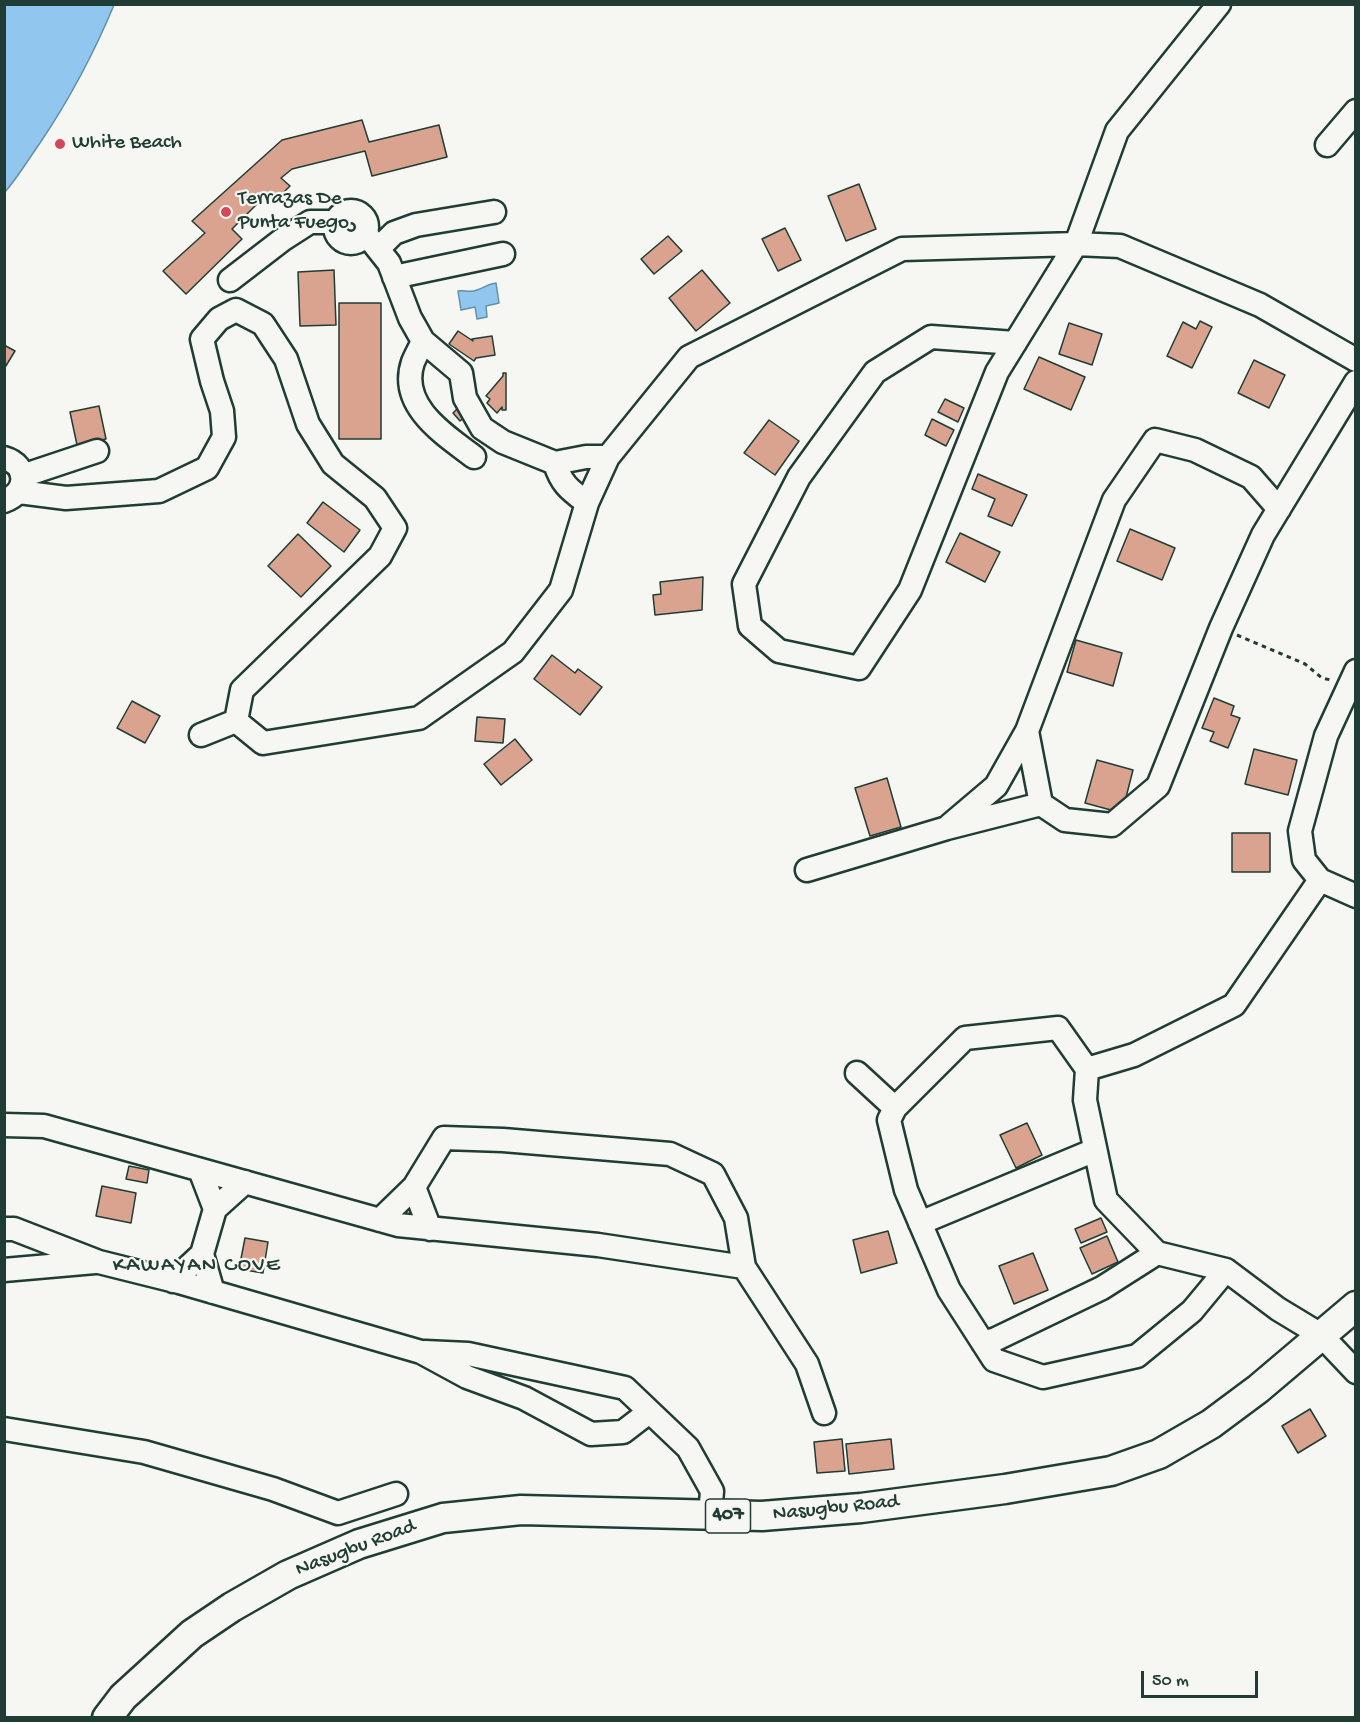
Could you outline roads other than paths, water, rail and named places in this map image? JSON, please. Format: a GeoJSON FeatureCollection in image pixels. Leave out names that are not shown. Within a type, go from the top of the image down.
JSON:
{"type":"FeatureCollection","features":[{"type":"Feature","properties":{"kind":"main road","name":"Nasugbu Road"},"geometry":{"type":"LineString","coordinates":[[107,1718],[123,1697],[192,1634],[232,1607],[288,1575],[359,1544],[443,1518],[521,1510],[762,1516],[861,1508],[1005,1489],[1111,1471],[1159,1454],[1211,1424],[1258,1389],[1356,1306]]}},
{"type":"Feature","properties":{"kind":"street"},"geometry":{"type":"LineString","coordinates":[[1015,343],[931,337],[875,372],[799,477],[744,584],[750,626],[779,651],[859,668],[910,590],[997,372],[1015,343],[1076,244],[1117,131],[1219,4]]}},
{"type":"Feature","properties":{"kind":"street"},"geometry":{"type":"LineString","coordinates":[[1327,145],[1356,111]]}},
{"type":"Feature","properties":{"kind":"street"},"geometry":{"type":"LineString","coordinates":[[230,280],[282,240],[310,222],[336,222],[338,235],[347,243],[372,242],[416,225],[495,212]]}},
{"type":"Feature","properties":{"kind":"street"},"geometry":{"type":"LineString","coordinates":[[372,242],[389,263],[410,318],[423,341],[461,373],[465,398],[482,428],[503,441],[555,463],[586,457],[608,457]]}},
{"type":"Feature","properties":{"kind":"street"},"geometry":{"type":"LineString","coordinates":[[236,721],[263,743],[419,718],[513,652],[561,590],[587,503],[608,457],[689,357],[902,249],[1076,244],[1120,246],[1260,305],[1356,360]]}},
{"type":"Feature","properties":{"kind":"street"},"geometry":{"type":"LineString","coordinates":[[394,276],[503,254]]}},
{"type":"Feature","properties":{"kind":"street"},"geometry":{"type":"LineString","coordinates":[[15,489],[66,498],[159,491],[207,468],[224,437],[222,411],[202,339],[219,320],[236,310],[263,324],[286,358],[308,424],[333,464],[375,498],[395,528],[380,555],[242,690],[236,721]]}},
{"type":"Feature","properties":{"kind":"street"},"geometry":{"type":"LineString","coordinates":[[423,341],[413,364],[411,384],[417,406],[439,431],[474,457]]}},
{"type":"Feature","properties":{"kind":"street"},"geometry":{"type":"LineString","coordinates":[[1027,731],[1041,804],[1065,820],[1112,825],[1158,786],[1221,628],[1263,535],[1356,382]]}},
{"type":"Feature","properties":{"kind":"street"},"geometry":{"type":"LineString","coordinates":[[947,828],[996,786],[1027,731],[1114,500],[1149,431],[1251,477],[1279,508]]}},
{"type":"Feature","properties":{"kind":"street"},"geometry":{"type":"LineString","coordinates":[[15,489],[97,452]]}},
{"type":"Feature","properties":{"kind":"street"},"geometry":{"type":"LineString","coordinates":[[4,458],[15,463],[15,489]]}},
{"type":"Feature","properties":{"kind":"street"},"geometry":{"type":"LineString","coordinates":[[555,463],[559,477],[565,486],[587,503]]}},
{"type":"Feature","properties":{"kind":"street"},"geometry":{"type":"LineString","coordinates":[[1353,677],[1326,736],[1300,831],[1304,860],[1320,880],[1356,896]]}},
{"type":"Feature","properties":{"kind":"street"},"geometry":{"type":"LineString","coordinates":[[201,735],[236,721]]}},
{"type":"Feature","properties":{"kind":"street"},"geometry":{"type":"LineString","coordinates":[[807,870],[947,828],[1041,804]]}},
{"type":"Feature","properties":{"kind":"street"},"geometry":{"type":"LineString","coordinates":[[1087,1069],[1134,1055],[1234,1005],[1320,880]]}},
{"type":"Feature","properties":{"kind":"street"},"geometry":{"type":"LineString","coordinates":[[1226,1270],[1192,1311],[1137,1356],[1043,1377],[994,1360],[950,1290],[920,1223],[906,1190],[889,1120],[895,1108],[965,1038],[1058,1028],[1087,1069],[1085,1100],[1106,1200],[1157,1253],[1226,1270],[1278,1309],[1321,1335],[1356,1372]]}},
{"type":"Feature","properties":{"kind":"street"},"geometry":{"type":"LineString","coordinates":[[856,1073],[895,1108]]}},
{"type":"Feature","properties":{"kind":"street"},"geometry":{"type":"LineString","coordinates":[[4,1125],[44,1125],[398,1225],[598,1245],[744,1267]]}},
{"type":"Feature","properties":{"kind":"street"},"geometry":{"type":"LineString","coordinates":[[380,1220],[414,1188],[444,1138],[503,1140],[670,1154],[713,1174],[736,1218],[744,1267],[807,1364],[824,1413]]}},
{"type":"Feature","properties":{"kind":"street"},"geometry":{"type":"LineString","coordinates":[[920,1223],[1095,1150]]}},
{"type":"Feature","properties":{"kind":"street"},"geometry":{"type":"LineString","coordinates":[[200,1170],[215,1209]]}},
{"type":"Feature","properties":{"kind":"street"},"geometry":{"type":"LineString","coordinates":[[173,1281],[202,1254],[215,1209],[245,1182]]}},
{"type":"Feature","properties":{"kind":"street"},"geometry":{"type":"LineString","coordinates":[[414,1188],[430,1228]]}},
{"type":"Feature","properties":{"kind":"street"},"geometry":{"type":"LineString","coordinates":[[4,1229],[14,1229],[99,1262],[421,1352],[467,1377],[524,1398],[591,1434],[623,1432],[649,1412]]}},
{"type":"Feature","properties":{"kind":"street"},"geometry":{"type":"LineString","coordinates":[[983,1343],[996,1340],[1102,1288],[1157,1253]]}},
{"type":"Feature","properties":{"kind":"street"},"geometry":{"type":"LineString","coordinates":[[202,1254],[213,1292]]}},
{"type":"Feature","properties":{"kind":"street"},"geometry":{"type":"LineString","coordinates":[[4,1270],[99,1262]]}},
{"type":"Feature","properties":{"kind":"street"},"geometry":{"type":"LineString","coordinates":[[421,1352],[468,1354],[626,1388],[688,1448],[712,1491],[710,1516]]}},
{"type":"Feature","properties":{"kind":"street"},"geometry":{"type":"LineString","coordinates":[[524,1398],[529,1367]]}},
{"type":"Feature","properties":{"kind":"street"},"geometry":{"type":"LineString","coordinates":[[4,1429],[144,1452],[273,1490],[338,1513],[396,1494]]}},
{"type":"Feature","properties":{"kind":"water"},"geometry":{"type":"Polygon","coordinates":[[[5,4],[114,5],[71,93],[51,127],[5,192],[5,4]]]}},
{"type":"Feature","properties":{"kind":"water"},"geometry":{"type":"Polygon","coordinates":[[[496,283],[499,303],[486,306],[487,317],[477,319],[475,307],[461,310],[458,291],[475,291],[496,283]]]}},
{"type":"Feature","properties":{"kind":"place","name":"White Beach"},"geometry":{"type":"Point","coordinates":[60,144]}},
{"type":"Feature","properties":{"kind":"place","name":"Terrazas De Punta Fuego"},"geometry":{"type":"Point","coordinates":[226,212]}},
{"type":"Feature","properties":{"kind":"district","name":"KAWAYAN COVE"},"geometry":{"type":"Point","coordinates":[197,1267]}}]}
